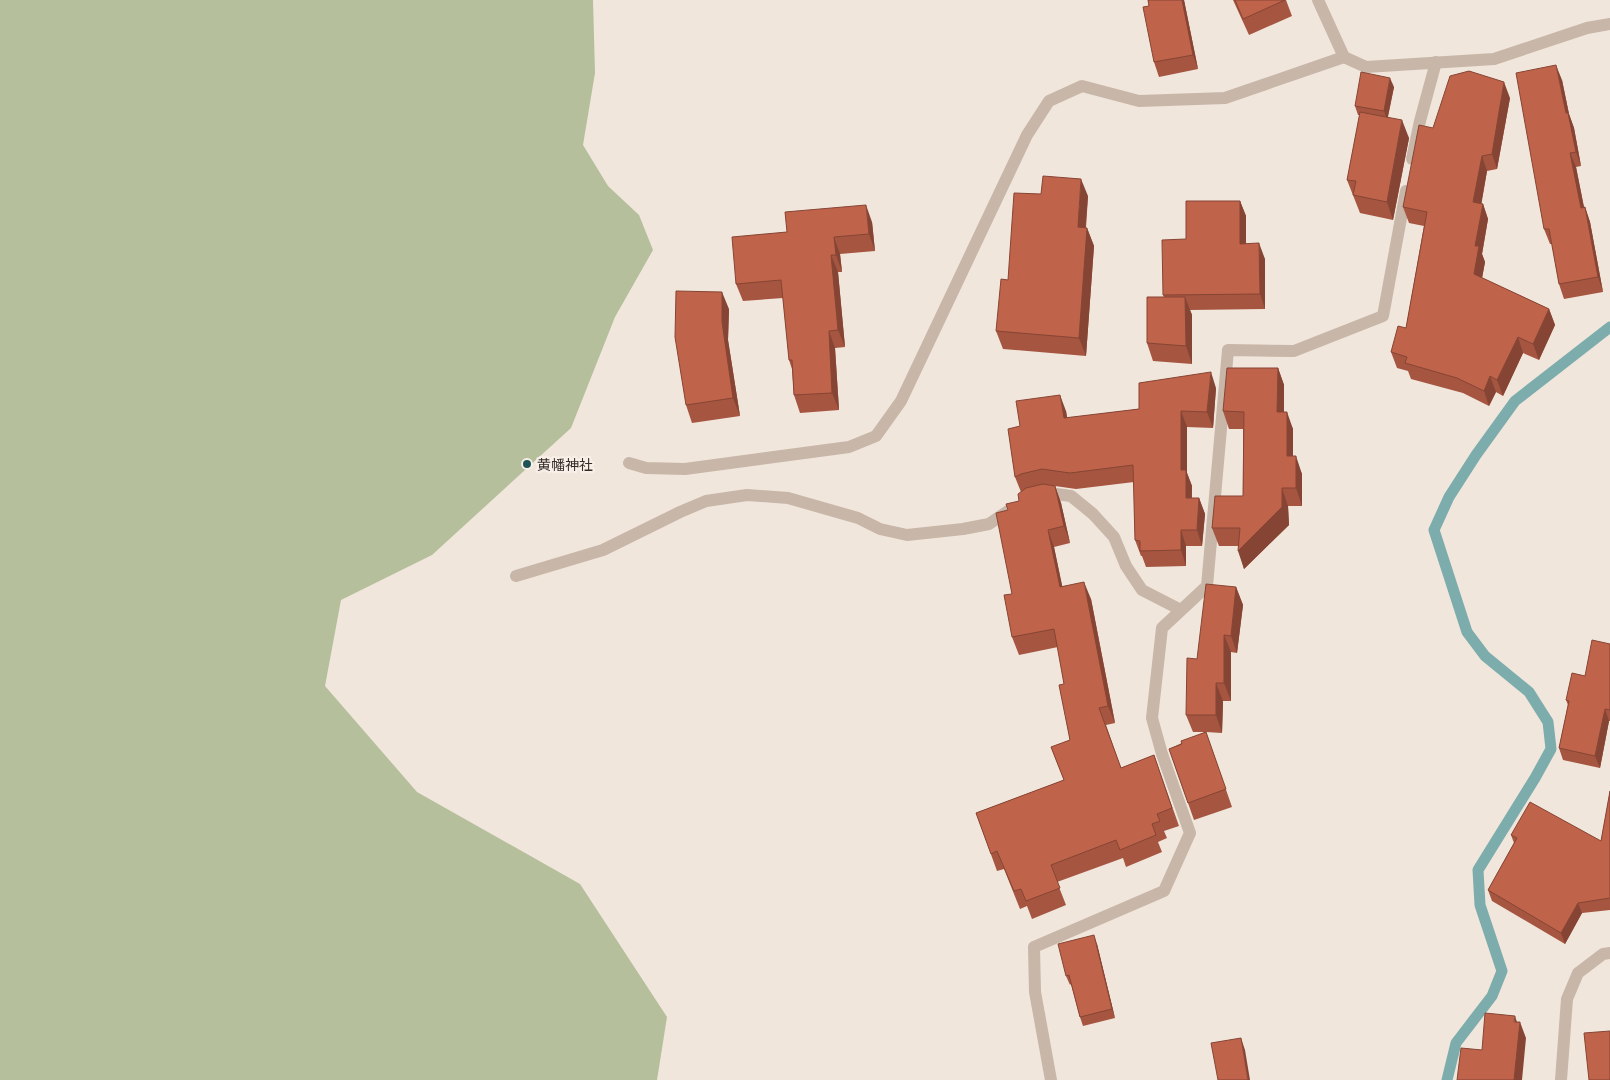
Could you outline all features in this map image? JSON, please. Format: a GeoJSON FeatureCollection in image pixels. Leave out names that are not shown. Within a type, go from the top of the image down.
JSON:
{"type":"FeatureCollection","features":[{"type":"Feature","properties":{"kind":"street"},"geometry":{"type":"LineString","coordinates":[[1318,0],[1344,57],[1366,67],[1494,58],[1587,28],[1610,24]]}},
{"type":"Feature","properties":{"kind":"street"},"geometry":{"type":"LineString","coordinates":[[629,463],[646,468],[685,469],[849,446],[876,436],[901,401],[1027,135],[1049,101],[1082,86],[1139,101],[1226,98],[1344,57]]}},
{"type":"Feature","properties":{"kind":"street"},"geometry":{"type":"LineString","coordinates":[[1051,1080],[1035,992],[1034,947],[1164,891],[1190,833],[1162,754],[1152,718],[1162,628],[1207,586],[1228,350],[1294,351],[1383,316],[1420,121],[1436,62]]}},
{"type":"Feature","properties":{"kind":"street"},"geometry":{"type":"LineString","coordinates":[[516,576],[603,550],[706,501],[747,496],[788,498],[858,518],[880,529],[907,535],[989,524],[1026,500],[1049,494],[1071,496],[1093,514],[1114,537],[1126,566],[1142,590],[1181,610]]}},
{"type":"Feature","properties":{"kind":"street"},"geometry":{"type":"LineString","coordinates":[[1561,1080],[1567,999],[1578,973],[1603,954],[1610,953]]}},
{"type":"Feature","properties":{"kind":"green space"},"geometry":{"type":"Polygon","coordinates":[[[0,0],[593,0],[595,73],[583,145],[608,186],[639,215],[653,250],[615,317],[571,428],[432,555],[341,600],[325,686],[417,792],[580,884],[667,1017],[657,1080],[0,1080],[0,0]]]}},
{"type":"Feature","properties":{"kind":"building"},"geometry":{"type":"Polygon","coordinates":[[[1148,0],[1182,0],[1193,55],[1154,62],[1143,7],[1149,6],[1148,0]]]}},
{"type":"Feature","properties":{"kind":"building"},"geometry":{"type":"Polygon","coordinates":[[[1235,0],[1285,0],[1243,19],[1235,0]]]}},
{"type":"Feature","properties":{"kind":"building"},"geometry":{"type":"Polygon","coordinates":[[[1556,65],[1576,152],[1570,153],[1581,208],[1585,207],[1598,277],[1559,284],[1549,229],[1544,229],[1516,73],[1556,65]]]}},
{"type":"Feature","properties":{"kind":"building"},"geometry":{"type":"Polygon","coordinates":[[[1469,71],[1504,82],[1492,154],[1482,156],[1473,202],[1483,204],[1475,246],[1479,246],[1474,274],[1549,309],[1533,344],[1518,337],[1497,380],[1490,376],[1484,391],[1457,378],[1405,363],[1407,357],[1391,352],[1398,326],[1406,328],[1427,212],[1403,207],[1419,125],[1433,128],[1450,76],[1469,71]]]}},
{"type":"Feature","properties":{"kind":"building"},"geometry":{"type":"Polygon","coordinates":[[[1361,72],[1390,78],[1384,111],[1355,106],[1361,72]]]}},
{"type":"Feature","properties":{"kind":"building"},"geometry":{"type":"Polygon","coordinates":[[[1360,112],[1402,120],[1387,202],[1353,195],[1356,181],[1347,180],[1360,112]]]}},
{"type":"Feature","properties":{"kind":"building"},"geometry":{"type":"Polygon","coordinates":[[[1043,176],[1081,179],[1078,227],[1087,228],[1079,338],[996,331],[1001,279],[1008,280],[1014,193],[1041,194],[1043,176]]]}},
{"type":"Feature","properties":{"kind":"building"},"geometry":{"type":"Polygon","coordinates":[[[1186,201],[1240,201],[1240,244],[1259,243],[1260,294],[1163,295],[1162,240],[1186,239],[1186,201]]]}},
{"type":"Feature","properties":{"kind":"building"},"geometry":{"type":"Polygon","coordinates":[[[866,205],[869,234],[834,237],[836,255],[831,255],[838,330],[829,331],[832,393],[794,395],[792,360],[789,360],[781,280],[736,284],[732,237],[787,232],[785,212],[866,205]]]}},
{"type":"Feature","properties":{"kind":"building"},"geometry":{"type":"Polygon","coordinates":[[[676,291],[722,292],[722,322],[733,398],[686,405],[675,337],[676,291]]]}},
{"type":"Feature","properties":{"kind":"building"},"geometry":{"type":"Polygon","coordinates":[[[1147,297],[1185,297],[1186,346],[1147,343],[1147,297]]]}},
{"type":"Feature","properties":{"kind":"building"},"geometry":{"type":"Polygon","coordinates":[[[1227,368],[1278,368],[1277,412],[1287,412],[1287,456],[1296,456],[1296,488],[1282,488],[1282,507],[1238,551],[1240,528],[1212,528],[1215,496],[1243,496],[1244,412],[1223,411],[1227,368]]]}},
{"type":"Feature","properties":{"kind":"building"},"geometry":{"type":"Polygon","coordinates":[[[1211,372],[1207,412],[1181,411],[1181,470],[1186,470],[1186,498],[1199,498],[1197,530],[1181,530],[1181,550],[1140,551],[1140,541],[1135,540],[1133,465],[1070,473],[1042,469],[1015,477],[1008,429],[1020,426],[1016,401],[1060,395],[1064,418],[1139,409],[1139,383],[1211,372]]]}},
{"type":"Feature","properties":{"kind":"building"},"geometry":{"type":"Polygon","coordinates":[[[1043,484],[1055,486],[1064,526],[1048,530],[1060,587],[1084,582],[1108,706],[1099,708],[1121,768],[1154,755],[1172,808],[1157,814],[1160,821],[1152,824],[1156,835],[1120,850],[1116,840],[1051,865],[1060,888],[1026,901],[1021,889],[1014,891],[997,851],[991,854],[976,813],[1064,780],[1051,747],[1070,740],[1059,685],[1064,684],[1054,629],[1012,637],[1004,595],[1012,594],[996,513],[1008,510],[1006,504],[1019,501],[1018,494],[1026,488],[1043,484]]]}},
{"type":"Feature","properties":{"kind":"building"},"geometry":{"type":"Polygon","coordinates":[[[1206,584],[1236,587],[1231,636],[1224,635],[1224,683],[1216,683],[1216,715],[1186,715],[1187,658],[1197,659],[1206,584]]]}},
{"type":"Feature","properties":{"kind":"building"},"geometry":{"type":"Polygon","coordinates":[[[1592,640],[1610,644],[1610,710],[1605,709],[1595,756],[1559,748],[1569,701],[1566,700],[1572,673],[1585,676],[1592,640]]]}},
{"type":"Feature","properties":{"kind":"building"},"geometry":{"type":"Polygon","coordinates":[[[1206,732],[1226,789],[1188,803],[1169,749],[1182,744],[1181,741],[1206,732]]]}},
{"type":"Feature","properties":{"kind":"building"},"geometry":{"type":"Polygon","coordinates":[[[1610,791],[1610,898],[1578,903],[1561,933],[1488,890],[1517,838],[1511,835],[1530,802],[1601,841],[1610,791]]]}},
{"type":"Feature","properties":{"kind":"building"},"geometry":{"type":"Polygon","coordinates":[[[1094,935],[1112,1009],[1080,1017],[1069,975],[1066,976],[1058,944],[1094,935]]]}},
{"type":"Feature","properties":{"kind":"building"},"geometry":{"type":"Polygon","coordinates":[[[1485,1013],[1515,1016],[1514,1022],[1520,1022],[1514,1080],[1457,1080],[1461,1048],[1482,1050],[1485,1013]]]}},
{"type":"Feature","properties":{"kind":"building"},"geometry":{"type":"Polygon","coordinates":[[[1610,1031],[1610,1080],[1589,1080],[1584,1033],[1610,1031]]]}},
{"type":"Feature","properties":{"kind":"building"},"geometry":{"type":"Polygon","coordinates":[[[1241,1038],[1248,1080],[1218,1080],[1211,1043],[1241,1038]]]}},
{"type":"Feature","properties":{"kind":"waterway"},"geometry":{"type":"LineString","coordinates":[[1447,1080],[1456,1043],[1492,996],[1502,971],[1480,905],[1478,870],[1551,749],[1548,722],[1529,692],[1485,656],[1467,632],[1434,530],[1449,497],[1476,455],[1515,401],[1610,327]]}},
{"type":"Feature","properties":{"kind":"place","name":"黄幡神社"},"geometry":{"type":"Point","coordinates":[527,464]}}]}
